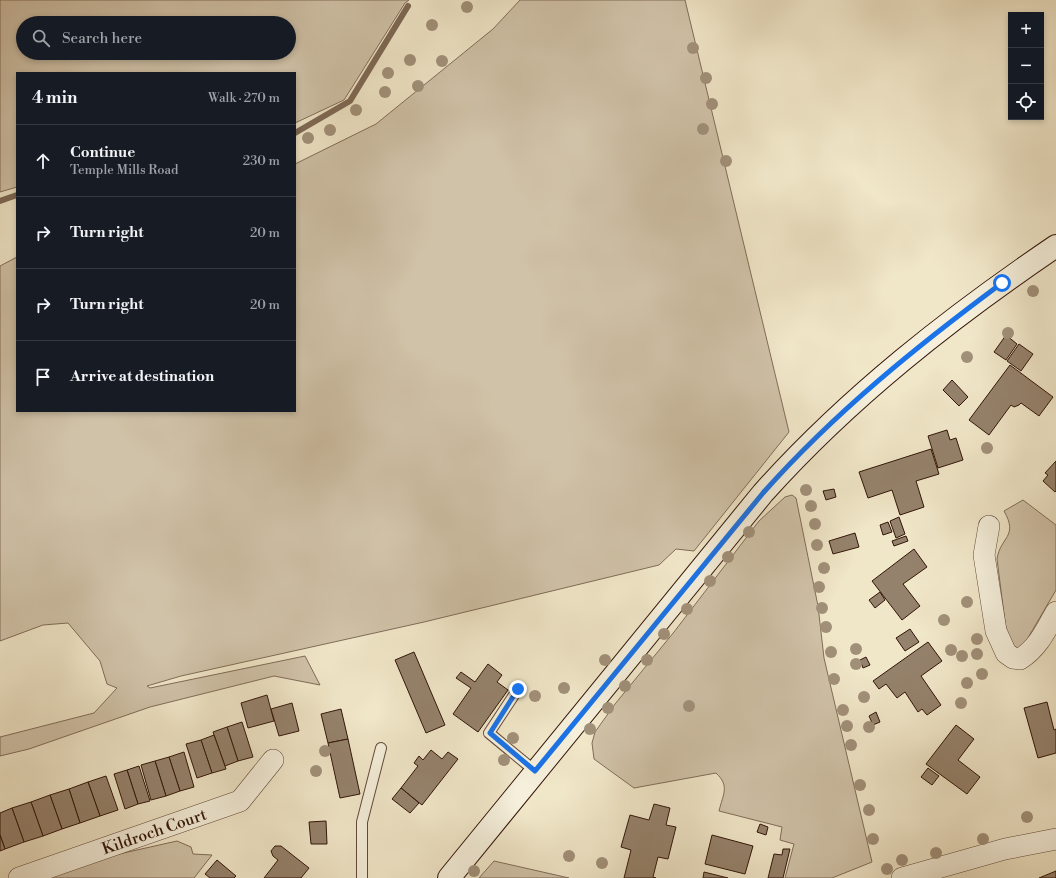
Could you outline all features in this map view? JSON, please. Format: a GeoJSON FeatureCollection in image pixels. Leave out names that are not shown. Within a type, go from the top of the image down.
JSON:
{"type":"FeatureCollection","features":[{"type":"Feature","properties":{"kind":"street"},"geometry":{"type":"LineString","coordinates":[[449,878],[763,493],[793,460],[845,410],[908,356],[1002,283],[1056,246]]}},
{"type":"Feature","properties":{"kind":"street"},"geometry":{"type":"LineString","coordinates":[[989,526],[984,555],[996,631],[1006,653],[1013,658],[1020,659],[1031,653],[1039,643],[1056,612]]}},
{"type":"Feature","properties":{"kind":"street","name":"Kildroch Court"},"geometry":{"type":"LineString","coordinates":[[19,878],[240,801],[272,760]]}},
{"type":"Feature","properties":{"kind":"street"},"geometry":{"type":"LineString","coordinates":[[902,878],[1005,849],[1056,839]]}},
{"type":"Feature","properties":{"kind":"lane"},"geometry":{"type":"LineString","coordinates":[[518,689],[490,733],[535,771]]}},
{"type":"Feature","properties":{"kind":"lane"},"geometry":{"type":"LineString","coordinates":[[362,878],[362,822],[381,748]]}},
{"type":"Feature","properties":{"kind":"shaded area"},"geometry":{"type":"Polygon","coordinates":[[[0,0],[409,0],[405,3],[344,100],[296,123],[296,72],[16,72],[16,187],[0,192],[0,0]]]}},
{"type":"Feature","properties":{"kind":"shaded area"},"geometry":{"type":"Polygon","coordinates":[[[520,0],[685,0],[789,432],[694,551],[676,549],[659,565],[424,622],[181,676],[147,686],[150,688],[305,656],[320,685],[274,676],[150,707],[29,749],[0,756],[0,737],[94,713],[117,688],[107,684],[100,661],[68,623],[43,625],[0,641],[0,266],[16,258],[16,412],[296,412],[296,164],[376,124],[493,29],[520,0]]]}},
{"type":"Feature","properties":{"kind":"shaded area"},"geometry":{"type":"Polygon","coordinates":[[[792,495],[796,498],[818,606],[824,658],[872,862],[832,878],[785,878],[794,844],[780,840],[782,827],[719,811],[724,795],[724,786],[723,782],[716,773],[634,788],[594,759],[592,743],[595,732],[615,704],[674,632],[759,521],[785,497],[792,495]]]}},
{"type":"Feature","properties":{"kind":"shaded area"},"geometry":{"type":"Polygon","coordinates":[[[1023,500],[1056,525],[1056,590],[1022,648],[1014,650],[1008,645],[997,559],[1001,546],[1009,532],[1010,526],[1004,511],[1023,500]]]}},
{"type":"Feature","properties":{"kind":"shaded area"},"geometry":{"type":"Polygon","coordinates":[[[177,841],[191,847],[193,854],[212,855],[194,878],[49,878],[110,856],[177,841]]]}},
{"type":"Feature","properties":{"kind":"shaded area"},"geometry":{"type":"Polygon","coordinates":[[[494,861],[569,878],[479,878],[494,861]]]}},
{"type":"Feature","properties":{"kind":"building"},"geometry":{"type":"Polygon","coordinates":[[[1006,335],[1017,344],[1006,360],[994,352],[1006,335]]]}},
{"type":"Feature","properties":{"kind":"building"},"geometry":{"type":"Polygon","coordinates":[[[1019,344],[1033,354],[1021,371],[1007,361],[1019,344]]]}},
{"type":"Feature","properties":{"kind":"building"},"geometry":{"type":"Polygon","coordinates":[[[1010,365],[1053,397],[1039,416],[1021,403],[1014,407],[1011,405],[989,435],[969,420],[1010,365]]]}},
{"type":"Feature","properties":{"kind":"building"},"geometry":{"type":"Polygon","coordinates":[[[952,380],[968,397],[959,406],[943,390],[952,380]]]}},
{"type":"Feature","properties":{"kind":"building"},"geometry":{"type":"Polygon","coordinates":[[[947,430],[950,440],[956,438],[963,460],[938,468],[928,436],[947,430]]]}},
{"type":"Feature","properties":{"kind":"building"},"geometry":{"type":"Polygon","coordinates":[[[931,449],[939,474],[916,481],[924,507],[900,515],[892,490],[868,498],[859,472],[931,449]]]}},
{"type":"Feature","properties":{"kind":"building"},"geometry":{"type":"Polygon","coordinates":[[[1056,461],[1055,492],[1043,481],[1048,475],[1045,473],[1056,461]]]}},
{"type":"Feature","properties":{"kind":"building"},"geometry":{"type":"Polygon","coordinates":[[[834,489],[836,497],[826,500],[823,491],[834,489]]]}},
{"type":"Feature","properties":{"kind":"building"},"geometry":{"type":"Polygon","coordinates":[[[899,517],[905,534],[896,538],[890,521],[899,517]]]}},
{"type":"Feature","properties":{"kind":"building"},"geometry":{"type":"Polygon","coordinates":[[[888,522],[892,532],[883,535],[880,525],[888,522]]]}},
{"type":"Feature","properties":{"kind":"building"},"geometry":{"type":"Polygon","coordinates":[[[855,533],[859,547],[833,554],[829,541],[855,533]]]}},
{"type":"Feature","properties":{"kind":"building"},"geometry":{"type":"Polygon","coordinates":[[[906,536],[908,541],[894,546],[892,541],[906,536]]]}},
{"type":"Feature","properties":{"kind":"building"},"geometry":{"type":"Polygon","coordinates":[[[914,549],[927,567],[903,584],[920,606],[902,620],[872,581],[914,549]]]}},
{"type":"Feature","properties":{"kind":"building"},"geometry":{"type":"Polygon","coordinates":[[[880,592],[885,600],[875,608],[869,600],[880,592]]]}},
{"type":"Feature","properties":{"kind":"building"},"geometry":{"type":"Polygon","coordinates":[[[910,629],[919,642],[905,651],[896,638],[910,629]]]}},
{"type":"Feature","properties":{"kind":"building"},"geometry":{"type":"Polygon","coordinates":[[[928,642],[942,661],[921,676],[941,705],[927,715],[922,709],[918,712],[905,692],[897,698],[886,684],[879,689],[873,681],[928,642]]]}},
{"type":"Feature","properties":{"kind":"building"},"geometry":{"type":"Polygon","coordinates":[[[414,652],[445,725],[426,733],[395,660],[414,652]]]}},
{"type":"Feature","properties":{"kind":"building"},"geometry":{"type":"Polygon","coordinates":[[[866,657],[870,665],[863,668],[860,660],[866,657]]]}},
{"type":"Feature","properties":{"kind":"building"},"geometry":{"type":"Polygon","coordinates":[[[488,664],[502,675],[497,682],[508,690],[478,732],[453,714],[471,688],[456,678],[461,672],[475,682],[488,664]]]}},
{"type":"Feature","properties":{"kind":"building"},"geometry":{"type":"Polygon","coordinates":[[[267,695],[274,721],[248,728],[241,703],[267,695]]]}},
{"type":"Feature","properties":{"kind":"building"},"geometry":{"type":"Polygon","coordinates":[[[1047,702],[1054,730],[1056,729],[1056,753],[1038,758],[1024,708],[1047,702]]]}},
{"type":"Feature","properties":{"kind":"building"},"geometry":{"type":"Polygon","coordinates":[[[292,703],[299,731],[279,736],[271,709],[292,703]]]}},
{"type":"Feature","properties":{"kind":"building"},"geometry":{"type":"Polygon","coordinates":[[[341,709],[348,739],[328,743],[321,714],[341,709]]]}},
{"type":"Feature","properties":{"kind":"building"},"geometry":{"type":"Polygon","coordinates":[[[876,712],[880,722],[873,725],[869,716],[876,712]]]}},
{"type":"Feature","properties":{"kind":"building"},"geometry":{"type":"Polygon","coordinates":[[[242,722],[253,757],[238,761],[227,727],[242,722]]]}},
{"type":"Feature","properties":{"kind":"building"},"geometry":{"type":"Polygon","coordinates":[[[956,725],[974,739],[958,760],[980,777],[967,794],[926,764],[956,725]]]}},
{"type":"Feature","properties":{"kind":"building"},"geometry":{"type":"Polygon","coordinates":[[[227,727],[238,761],[225,766],[213,732],[227,727]]]}},
{"type":"Feature","properties":{"kind":"building"},"geometry":{"type":"Polygon","coordinates":[[[214,735],[226,769],[212,773],[201,740],[214,735]]]}},
{"type":"Feature","properties":{"kind":"building"},"geometry":{"type":"Polygon","coordinates":[[[348,739],[360,794],[340,798],[328,743],[348,739]]]}},
{"type":"Feature","properties":{"kind":"building"},"geometry":{"type":"Polygon","coordinates":[[[201,740],[212,773],[197,778],[186,744],[201,740]]]}},
{"type":"Feature","properties":{"kind":"building"},"geometry":{"type":"Polygon","coordinates":[[[431,750],[442,759],[448,752],[458,759],[422,805],[401,788],[418,766],[414,763],[419,756],[423,760],[431,750]]]}},
{"type":"Feature","properties":{"kind":"building"},"geometry":{"type":"Polygon","coordinates":[[[184,752],[194,787],[180,791],[169,757],[184,752]]]}},
{"type":"Feature","properties":{"kind":"building"},"geometry":{"type":"Polygon","coordinates":[[[169,757],[180,791],[166,796],[155,761],[169,757]]]}},
{"type":"Feature","properties":{"kind":"building"},"geometry":{"type":"Polygon","coordinates":[[[155,761],[166,796],[151,800],[141,765],[155,761]]]}},
{"type":"Feature","properties":{"kind":"building"},"geometry":{"type":"Polygon","coordinates":[[[139,766],[150,801],[138,804],[127,770],[139,766]]]}},
{"type":"Feature","properties":{"kind":"building"},"geometry":{"type":"Polygon","coordinates":[[[928,768],[939,776],[932,785],[921,777],[928,768]]]}},
{"type":"Feature","properties":{"kind":"building"},"geometry":{"type":"Polygon","coordinates":[[[127,770],[138,804],[125,809],[114,774],[127,770]]]}},
{"type":"Feature","properties":{"kind":"building"},"geometry":{"type":"Polygon","coordinates":[[[106,776],[118,810],[100,816],[88,782],[106,776]]]}},
{"type":"Feature","properties":{"kind":"building"},"geometry":{"type":"Polygon","coordinates":[[[88,782],[100,816],[80,823],[69,789],[88,782]]]}},
{"type":"Feature","properties":{"kind":"building"},"geometry":{"type":"Polygon","coordinates":[[[401,788],[419,803],[410,813],[392,799],[401,788]]]}},
{"type":"Feature","properties":{"kind":"building"},"geometry":{"type":"Polygon","coordinates":[[[69,789],[80,823],[62,829],[50,795],[69,789]]]}},
{"type":"Feature","properties":{"kind":"building"},"geometry":{"type":"Polygon","coordinates":[[[50,795],[62,829],[43,836],[31,802],[50,795]]]}},
{"type":"Feature","properties":{"kind":"building"},"geometry":{"type":"Polygon","coordinates":[[[31,802],[43,836],[24,842],[12,808],[31,802]]]}},
{"type":"Feature","properties":{"kind":"building"},"geometry":{"type":"Polygon","coordinates":[[[654,804],[670,808],[666,825],[676,827],[668,859],[658,857],[653,877],[656,878],[624,878],[631,850],[621,847],[630,815],[649,820],[654,804]]]}},
{"type":"Feature","properties":{"kind":"building"},"geometry":{"type":"Polygon","coordinates":[[[12,808],[24,842],[5,849],[0,835],[0,813],[12,808]]]}},
{"type":"Feature","properties":{"kind":"building"},"geometry":{"type":"Polygon","coordinates":[[[326,821],[327,844],[311,844],[309,822],[326,821]]]}},
{"type":"Feature","properties":{"kind":"building"},"geometry":{"type":"Polygon","coordinates":[[[760,824],[768,827],[766,835],[757,832],[760,824]]]}},
{"type":"Feature","properties":{"kind":"building"},"geometry":{"type":"Polygon","coordinates":[[[0,835],[5,849],[0,851],[0,835]]]}},
{"type":"Feature","properties":{"kind":"building"},"geometry":{"type":"Polygon","coordinates":[[[712,835],[753,846],[745,874],[705,864],[712,835]]]}},
{"type":"Feature","properties":{"kind":"building"},"geometry":{"type":"Polygon","coordinates":[[[275,846],[281,846],[309,868],[301,878],[264,878],[278,860],[273,856],[271,851],[275,846]]]}},
{"type":"Feature","properties":{"kind":"building"},"geometry":{"type":"Polygon","coordinates":[[[783,849],[790,849],[783,878],[768,878],[774,854],[782,855],[783,849]]]}},
{"type":"Feature","properties":{"kind":"building"},"geometry":{"type":"Polygon","coordinates":[[[217,860],[236,876],[234,878],[210,878],[205,874],[217,860]]]}},
{"type":"Feature","properties":{"kind":"building"},"geometry":{"type":"Polygon","coordinates":[[[1056,871],[1056,878],[1039,878],[1056,871]]]}},
{"type":"Feature","properties":{"kind":"building"},"geometry":{"type":"Polygon","coordinates":[[[704,872],[728,878],[703,878],[704,872]]]}},
{"type":"Feature","properties":{"kind":"waterway"},"geometry":{"type":"LineString","coordinates":[[296,132],[350,101],[408,6]]}},
{"type":"Feature","properties":{"kind":"waterway"},"geometry":{"type":"LineString","coordinates":[[0,201],[16,195]]}},
{"type":"Feature","properties":{"kind":"route"},"geometry":{"type":"LineString","coordinates":[[518,689],[490,733],[535,771],[763,493],[788,465],[814,438],[889,371],[960,314],[1002,283]]}}]}
